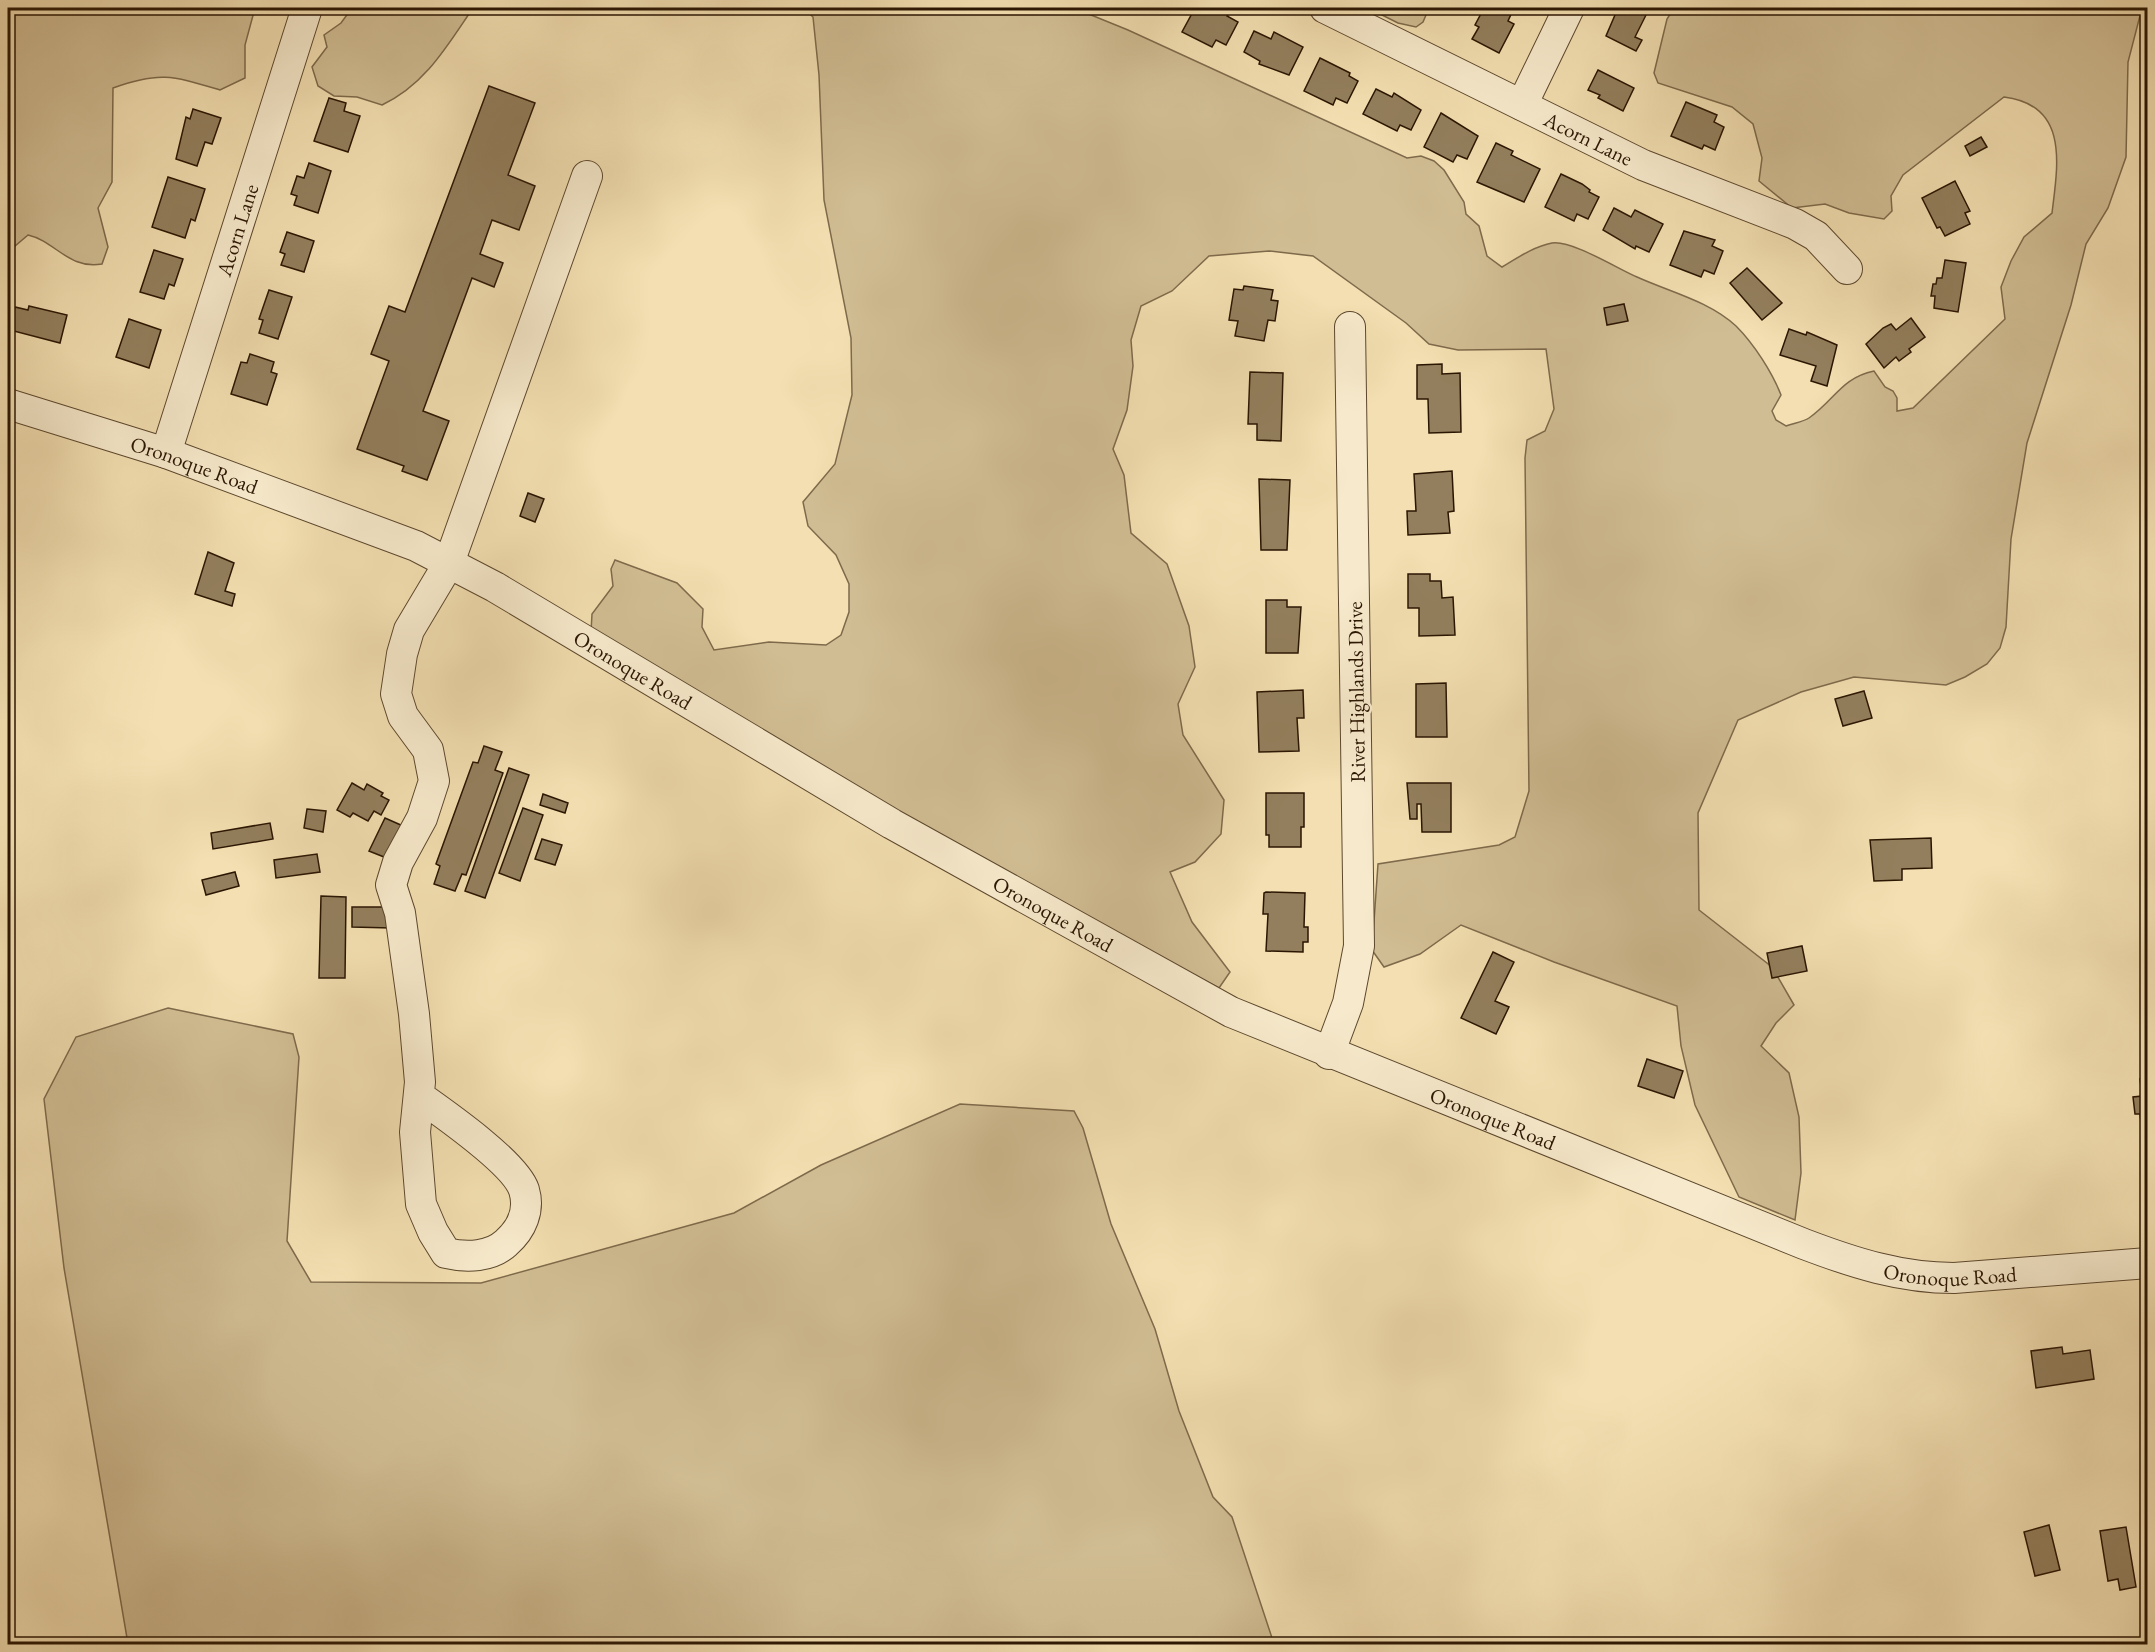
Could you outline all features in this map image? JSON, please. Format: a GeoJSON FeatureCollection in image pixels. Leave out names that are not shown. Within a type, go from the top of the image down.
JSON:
{"type":"FeatureCollection","features":[{"type":"Feature","properties":{"kind":"street","name":"Acorn Lane"},"geometry":{"type":"LineString","coordinates":[[166,453],[307,8]]}},
{"type":"Feature","properties":{"kind":"street","name":"Acorn Lane"},"geometry":{"type":"LineString","coordinates":[[1325,8],[1653,170],[1795,224],[1816,236],[1847,269]]}},
{"type":"Feature","properties":{"kind":"street"},"geometry":{"type":"LineString","coordinates":[[1522,105],[1569,8]]}},
{"type":"Feature","properties":{"kind":"street"},"geometry":{"type":"LineString","coordinates":[[419,1096],[458,1124],[496,1157],[524,1189],[525,1219],[512,1238],[496,1252],[460,1256],[446,1253],[420,1204],[416,1132],[419,1096],[414,1014],[400,913],[391,885],[398,862],[422,818],[434,781],[428,750],[403,716],[396,694],[402,654],[409,630],[449,563],[587,176]]}},
{"type":"Feature","properties":{"kind":"street","name":"River Highlands Drive"},"geometry":{"type":"LineString","coordinates":[[1329,1054],[1348,1003],[1359,946],[1350,327]]}},
{"type":"Feature","properties":{"kind":"street","name":"Oronoque Road"},"geometry":{"type":"LineString","coordinates":[[8,404],[166,453],[388,535],[449,563],[495,587],[814,779],[964,865],[1231,1012],[1329,1054],[1804,1244],[1881,1270],[1925,1278],[1966,1277],[2148,1263]]}},
{"type":"Feature","properties":{"kind":"shaded area"},"geometry":{"type":"Polygon","coordinates":[[[8,8],[255,8],[245,45],[245,78],[220,90],[166,77],[143,79],[113,88],[112,182],[98,208],[108,247],[102,264],[80,263],[38,238],[28,235],[15,246],[8,247],[8,8]]]}},
{"type":"Feature","properties":{"kind":"shaded area"},"geometry":{"type":"Polygon","coordinates":[[[352,8],[473,8],[423,76],[397,97],[382,105],[357,97],[334,96],[318,86],[312,67],[327,47],[324,35],[341,23],[352,8]]]}},
{"type":"Feature","properties":{"kind":"shaded area"},"geometry":{"type":"Polygon","coordinates":[[[803,8],[1074,8],[1128,30],[1407,158],[1421,156],[1434,161],[1444,170],[1464,202],[1466,214],[1479,226],[1487,256],[1502,267],[1539,247],[1561,243],[1583,250],[1637,277],[1714,310],[1736,326],[1762,359],[1781,395],[1772,411],[1776,420],[1786,426],[1809,418],[1846,384],[1863,374],[1874,371],[1885,387],[1893,391],[1897,398],[1897,411],[1913,408],[2005,319],[2001,287],[2011,261],[2024,237],[2052,213],[2057,157],[2055,140],[2049,124],[2040,112],[2025,102],[2004,97],[1903,175],[1891,196],[1892,211],[1884,219],[1849,213],[1825,204],[1792,208],[1759,181],[1762,158],[1753,124],[1732,107],[1658,83],[1654,73],[1667,19],[1674,8],[2142,8],[2128,62],[2126,157],[2108,208],[2086,244],[2071,305],[2027,443],[2011,539],[2006,627],[2000,648],[1987,664],[1946,685],[1854,677],[1801,692],[1738,720],[1698,813],[1699,910],[1772,967],[1794,1005],[1776,1023],[1761,1046],[1789,1073],[1799,1117],[1801,1173],[1795,1220],[1739,1197],[1695,1105],[1681,1046],[1677,1006],[1554,962],[1461,925],[1420,954],[1384,967],[1372,950],[1378,864],[1499,845],[1515,837],[1529,791],[1525,458],[1527,440],[1545,431],[1554,409],[1546,349],[1458,350],[1429,344],[1406,323],[1313,256],[1269,251],[1209,256],[1172,291],[1141,306],[1131,340],[1133,366],[1127,410],[1113,449],[1124,475],[1131,533],[1167,564],[1189,626],[1195,667],[1178,704],[1183,735],[1224,800],[1221,834],[1195,862],[1170,872],[1192,922],[1230,972],[1219,988],[1024,886],[591,632],[592,614],[613,586],[611,569],[615,560],[677,583],[703,609],[702,627],[714,650],[769,642],[826,645],[841,635],[849,612],[849,584],[836,555],[808,526],[803,502],[835,464],[852,395],[851,338],[824,200],[819,75],[813,17],[803,8]]]}},
{"type":"Feature","properties":{"kind":"shaded area"},"geometry":{"type":"Polygon","coordinates":[[[1368,8],[1429,8],[1423,22],[1416,27],[1398,23],[1368,8]]]}},
{"type":"Feature","properties":{"kind":"shaded area"},"geometry":{"type":"Polygon","coordinates":[[[168,1008],[293,1034],[299,1057],[287,1241],[311,1282],[481,1283],[734,1213],[821,1165],[960,1104],[1074,1111],[1083,1128],[1111,1224],[1155,1329],[1179,1411],[1213,1497],[1232,1517],[1274,1644],[128,1644],[64,1268],[44,1099],[76,1037],[168,1008]]]}},
{"type":"Feature","properties":{"kind":"building"},"geometry":{"type":"Polygon","coordinates":[[[1148,8],[1161,8],[1159,13],[1148,8]]]}},
{"type":"Feature","properties":{"kind":"building"},"geometry":{"type":"Polygon","coordinates":[[[1161,8],[1175,8],[1172,13],[1161,8]]]}},
{"type":"Feature","properties":{"kind":"building"},"geometry":{"type":"Polygon","coordinates":[[[1195,8],[1222,8],[1230,12],[1227,16],[1238,22],[1226,45],[1216,40],[1212,47],[1182,32],[1195,8]]]}},
{"type":"Feature","properties":{"kind":"building"},"geometry":{"type":"Polygon","coordinates":[[[1488,8],[1514,8],[1508,21],[1514,24],[1499,53],[1472,39],[1479,27],[1475,25],[1483,10],[1486,11],[1488,8]]]}},
{"type":"Feature","properties":{"kind":"building"},"geometry":{"type":"Polygon","coordinates":[[[1618,8],[1649,9],[1635,37],[1642,40],[1636,51],[1606,36],[1618,8]]]}},
{"type":"Feature","properties":{"kind":"building"},"geometry":{"type":"Polygon","coordinates":[[[1254,31],[1271,39],[1274,32],[1303,47],[1289,75],[1259,64],[1260,61],[1244,52],[1254,31]]]}},
{"type":"Feature","properties":{"kind":"building"},"geometry":{"type":"Polygon","coordinates":[[[1320,58],[1350,73],[1349,76],[1358,81],[1347,103],[1336,98],[1333,105],[1304,91],[1320,58]]]}},
{"type":"Feature","properties":{"kind":"building"},"geometry":{"type":"Polygon","coordinates":[[[1598,70],[1634,88],[1623,111],[1598,98],[1600,95],[1588,90],[1598,70]]]}},
{"type":"Feature","properties":{"kind":"building"},"geometry":{"type":"Polygon","coordinates":[[[489,86],[535,103],[508,175],[535,186],[519,230],[492,220],[480,254],[503,263],[494,287],[472,278],[423,411],[449,421],[427,480],[402,471],[404,466],[357,449],[389,361],[371,354],[389,306],[405,312],[489,86]]]}},
{"type":"Feature","properties":{"kind":"building"},"geometry":{"type":"Polygon","coordinates":[[[1376,89],[1392,97],[1394,93],[1421,110],[1411,130],[1400,125],[1397,131],[1363,114],[1376,89]]]}},
{"type":"Feature","properties":{"kind":"building"},"geometry":{"type":"Polygon","coordinates":[[[329,98],[346,103],[344,111],[360,116],[348,152],[314,141],[329,98]]]}},
{"type":"Feature","properties":{"kind":"building"},"geometry":{"type":"Polygon","coordinates":[[[1686,102],[1717,115],[1714,122],[1724,127],[1715,150],[1704,145],[1702,149],[1671,136],[1686,102]]]}},
{"type":"Feature","properties":{"kind":"building"},"geometry":{"type":"Polygon","coordinates":[[[193,109],[221,118],[212,144],[205,142],[197,166],[176,159],[186,117],[190,119],[193,109]]]}},
{"type":"Feature","properties":{"kind":"building"},"geometry":{"type":"Polygon","coordinates":[[[1441,113],[1478,136],[1467,159],[1457,155],[1453,162],[1424,147],[1441,113]]]}},
{"type":"Feature","properties":{"kind":"building"},"geometry":{"type":"Polygon","coordinates":[[[1981,137],[1987,147],[1970,156],[1965,146],[1981,137]]]}},
{"type":"Feature","properties":{"kind":"building"},"geometry":{"type":"Polygon","coordinates":[[[1496,143],[1513,151],[1511,155],[1540,169],[1524,202],[1477,182],[1496,143]]]}},
{"type":"Feature","properties":{"kind":"building"},"geometry":{"type":"Polygon","coordinates":[[[309,163],[331,171],[318,213],[294,205],[297,196],[291,194],[297,176],[304,178],[309,163]]]}},
{"type":"Feature","properties":{"kind":"building"},"geometry":{"type":"Polygon","coordinates":[[[1561,174],[1582,184],[1590,190],[1589,192],[1599,197],[1588,219],[1577,214],[1574,221],[1545,207],[1561,174]]]}},
{"type":"Feature","properties":{"kind":"building"},"geometry":{"type":"Polygon","coordinates":[[[168,177],[205,189],[195,221],[191,219],[185,238],[152,227],[168,177]]]}},
{"type":"Feature","properties":{"kind":"building"},"geometry":{"type":"Polygon","coordinates":[[[1955,181],[1970,211],[1965,213],[1970,224],[1945,236],[1940,227],[1937,228],[1922,198],[1955,181]]]}},
{"type":"Feature","properties":{"kind":"building"},"geometry":{"type":"Polygon","coordinates":[[[1614,208],[1631,217],[1635,210],[1663,224],[1649,252],[1636,246],[1635,249],[1603,230],[1614,208]]]}},
{"type":"Feature","properties":{"kind":"building"},"geometry":{"type":"Polygon","coordinates":[[[1684,231],[1715,240],[1712,246],[1723,251],[1714,274],[1704,270],[1701,277],[1670,265],[1684,231]]]}},
{"type":"Feature","properties":{"kind":"building"},"geometry":{"type":"Polygon","coordinates":[[[287,232],[314,241],[304,272],[281,265],[285,254],[280,252],[287,232]]]}},
{"type":"Feature","properties":{"kind":"building"},"geometry":{"type":"Polygon","coordinates":[[[154,250],[183,259],[174,286],[169,284],[164,299],[140,292],[154,250]]]}},
{"type":"Feature","properties":{"kind":"building"},"geometry":{"type":"Polygon","coordinates":[[[1945,260],[1966,263],[1958,312],[1934,308],[1935,296],[1931,296],[1933,284],[1936,284],[1937,278],[1942,278],[1945,260]]]}},
{"type":"Feature","properties":{"kind":"building"},"geometry":{"type":"Polygon","coordinates":[[[1747,268],[1782,303],[1762,320],[1730,283],[1747,268]]]}},
{"type":"Feature","properties":{"kind":"building"},"geometry":{"type":"Polygon","coordinates":[[[1244,286],[1273,290],[1271,300],[1278,301],[1275,321],[1268,320],[1264,341],[1235,336],[1238,321],[1229,320],[1234,289],[1243,290],[1244,286]]]}},
{"type":"Feature","properties":{"kind":"building"},"geometry":{"type":"Polygon","coordinates":[[[269,290],[292,297],[278,339],[259,333],[263,320],[259,319],[269,290]]]}},
{"type":"Feature","properties":{"kind":"building"},"geometry":{"type":"Polygon","coordinates":[[[1624,304],[1628,321],[1607,325],[1604,308],[1624,304]]]}},
{"type":"Feature","properties":{"kind":"building"},"geometry":{"type":"Polygon","coordinates":[[[29,306],[67,315],[60,343],[10,330],[15,307],[28,310],[29,306]]]}},
{"type":"Feature","properties":{"kind":"building"},"geometry":{"type":"Polygon","coordinates":[[[1911,318],[1925,337],[1909,349],[1911,352],[1899,361],[1896,357],[1884,368],[1866,344],[1883,328],[1891,324],[1896,330],[1911,318]]]}},
{"type":"Feature","properties":{"kind":"building"},"geometry":{"type":"Polygon","coordinates":[[[129,319],[161,330],[149,368],[116,357],[129,319]]]}},
{"type":"Feature","properties":{"kind":"building"},"geometry":{"type":"Polygon","coordinates":[[[1789,329],[1806,335],[1807,332],[1837,345],[1827,386],[1811,381],[1816,366],[1780,355],[1789,329]]]}},
{"type":"Feature","properties":{"kind":"building"},"geometry":{"type":"Polygon","coordinates":[[[250,354],[274,362],[271,372],[277,374],[267,405],[231,394],[241,362],[247,363],[250,354]]]}},
{"type":"Feature","properties":{"kind":"building"},"geometry":{"type":"Polygon","coordinates":[[[1442,364],[1442,374],[1460,373],[1461,432],[1429,433],[1428,399],[1417,399],[1417,365],[1442,364]]]}},
{"type":"Feature","properties":{"kind":"building"},"geometry":{"type":"Polygon","coordinates":[[[1250,372],[1283,373],[1281,441],[1257,440],[1257,424],[1248,424],[1250,372]]]}},
{"type":"Feature","properties":{"kind":"building"},"geometry":{"type":"Polygon","coordinates":[[[1452,471],[1454,511],[1448,512],[1450,533],[1408,535],[1407,511],[1416,511],[1414,474],[1452,471]]]}},
{"type":"Feature","properties":{"kind":"building"},"geometry":{"type":"Polygon","coordinates":[[[1259,479],[1290,480],[1287,550],[1261,550],[1259,479]]]}},
{"type":"Feature","properties":{"kind":"building"},"geometry":{"type":"Polygon","coordinates":[[[528,493],[544,499],[535,522],[520,516],[528,493]]]}},
{"type":"Feature","properties":{"kind":"building"},"geometry":{"type":"Polygon","coordinates":[[[208,552],[234,563],[225,591],[235,594],[232,606],[195,594],[208,552]]]}},
{"type":"Feature","properties":{"kind":"building"},"geometry":{"type":"Polygon","coordinates":[[[1408,574],[1430,574],[1430,581],[1441,581],[1442,598],[1453,597],[1455,635],[1419,636],[1419,608],[1408,608],[1408,574]]]}},
{"type":"Feature","properties":{"kind":"building"},"geometry":{"type":"Polygon","coordinates":[[[1266,600],[1287,600],[1287,607],[1301,607],[1298,653],[1266,653],[1266,600]]]}},
{"type":"Feature","properties":{"kind":"building"},"geometry":{"type":"Polygon","coordinates":[[[1446,683],[1447,737],[1416,737],[1416,684],[1446,683]]]}},
{"type":"Feature","properties":{"kind":"building"},"geometry":{"type":"Polygon","coordinates":[[[1303,690],[1304,718],[1297,718],[1299,751],[1259,752],[1257,692],[1303,690]]]}},
{"type":"Feature","properties":{"kind":"building"},"geometry":{"type":"Polygon","coordinates":[[[1864,691],[1872,718],[1843,726],[1835,699],[1864,691]]]}},
{"type":"Feature","properties":{"kind":"building"},"geometry":{"type":"Polygon","coordinates":[[[484,746],[502,752],[495,770],[503,773],[466,875],[462,874],[455,891],[434,884],[440,866],[436,864],[473,762],[478,763],[484,746]]]}},
{"type":"Feature","properties":{"kind":"building"},"geometry":{"type":"Polygon","coordinates":[[[509,768],[529,775],[485,898],[465,891],[509,768]]]}},
{"type":"Feature","properties":{"kind":"building"},"geometry":{"type":"Polygon","coordinates":[[[352,783],[364,790],[367,784],[383,793],[381,796],[389,800],[381,815],[374,811],[368,821],[353,813],[350,817],[337,810],[352,783]]]}},
{"type":"Feature","properties":{"kind":"building"},"geometry":{"type":"Polygon","coordinates":[[[1407,783],[1451,783],[1451,832],[1422,832],[1421,804],[1417,804],[1417,819],[1410,819],[1407,783]]]}},
{"type":"Feature","properties":{"kind":"building"},"geometry":{"type":"Polygon","coordinates":[[[1266,793],[1304,793],[1304,827],[1301,827],[1301,847],[1269,847],[1269,835],[1266,835],[1266,793]]]}},
{"type":"Feature","properties":{"kind":"building"},"geometry":{"type":"Polygon","coordinates":[[[543,794],[568,803],[565,813],[540,805],[543,794]]]}},
{"type":"Feature","properties":{"kind":"building"},"geometry":{"type":"Polygon","coordinates":[[[523,808],[543,815],[520,881],[499,873],[523,808]]]}},
{"type":"Feature","properties":{"kind":"building"},"geometry":{"type":"Polygon","coordinates":[[[307,809],[326,811],[323,832],[304,828],[307,809]]]}},
{"type":"Feature","properties":{"kind":"building"},"geometry":{"type":"Polygon","coordinates":[[[385,818],[403,826],[389,859],[369,851],[385,818]]]}},
{"type":"Feature","properties":{"kind":"building"},"geometry":{"type":"Polygon","coordinates":[[[270,823],[273,839],[213,849],[211,833],[270,823]]]}},
{"type":"Feature","properties":{"kind":"building"},"geometry":{"type":"Polygon","coordinates":[[[1931,838],[1932,868],[1902,869],[1902,880],[1874,881],[1870,840],[1931,838]]]}},
{"type":"Feature","properties":{"kind":"building"},"geometry":{"type":"Polygon","coordinates":[[[542,839],[562,845],[555,865],[535,859],[542,839]]]}},
{"type":"Feature","properties":{"kind":"building"},"geometry":{"type":"Polygon","coordinates":[[[317,854],[320,872],[276,878],[274,860],[317,854]]]}},
{"type":"Feature","properties":{"kind":"building"},"geometry":{"type":"Polygon","coordinates":[[[235,872],[239,886],[206,895],[202,880],[235,872]]]}},
{"type":"Feature","properties":{"kind":"building"},"geometry":{"type":"Polygon","coordinates":[[[1264,893],[1305,893],[1304,927],[1308,927],[1308,942],[1303,942],[1303,952],[1266,951],[1268,914],[1263,914],[1264,893]]]}},
{"type":"Feature","properties":{"kind":"building"},"geometry":{"type":"Polygon","coordinates":[[[321,896],[346,897],[345,978],[319,978],[321,896]]]}},
{"type":"Feature","properties":{"kind":"building"},"geometry":{"type":"Polygon","coordinates":[[[352,907],[391,907],[391,928],[352,927],[352,907]]]}},
{"type":"Feature","properties":{"kind":"building"},"geometry":{"type":"Polygon","coordinates":[[[2145,921],[2148,921],[2148,943],[2145,943],[2145,921]]]}},
{"type":"Feature","properties":{"kind":"building"},"geometry":{"type":"Polygon","coordinates":[[[1802,946],[1807,971],[1772,978],[1767,953],[1802,946]]]}},
{"type":"Feature","properties":{"kind":"building"},"geometry":{"type":"Polygon","coordinates":[[[1493,952],[1514,962],[1495,1001],[1509,1007],[1496,1034],[1461,1018],[1493,952]]]}},
{"type":"Feature","properties":{"kind":"building"},"geometry":{"type":"Polygon","coordinates":[[[1647,1059],[1683,1071],[1674,1098],[1638,1086],[1647,1059]]]}},
{"type":"Feature","properties":{"kind":"building"},"geometry":{"type":"Polygon","coordinates":[[[2148,1078],[2148,1139],[2143,1139],[2140,1114],[2135,1114],[2133,1097],[2142,1096],[2140,1079],[2148,1078]]]}},
{"type":"Feature","properties":{"kind":"building"},"geometry":{"type":"Polygon","coordinates":[[[2062,1347],[2063,1354],[2090,1350],[2094,1379],[2036,1388],[2031,1351],[2062,1347]]]}},
{"type":"Feature","properties":{"kind":"building"},"geometry":{"type":"Polygon","coordinates":[[[2049,1525],[2060,1570],[2035,1576],[2024,1532],[2049,1525]]]}},
{"type":"Feature","properties":{"kind":"building"},"geometry":{"type":"Polygon","coordinates":[[[2126,1527],[2136,1587],[2120,1590],[2118,1579],[2108,1581],[2100,1531],[2126,1527]]]}}]}
